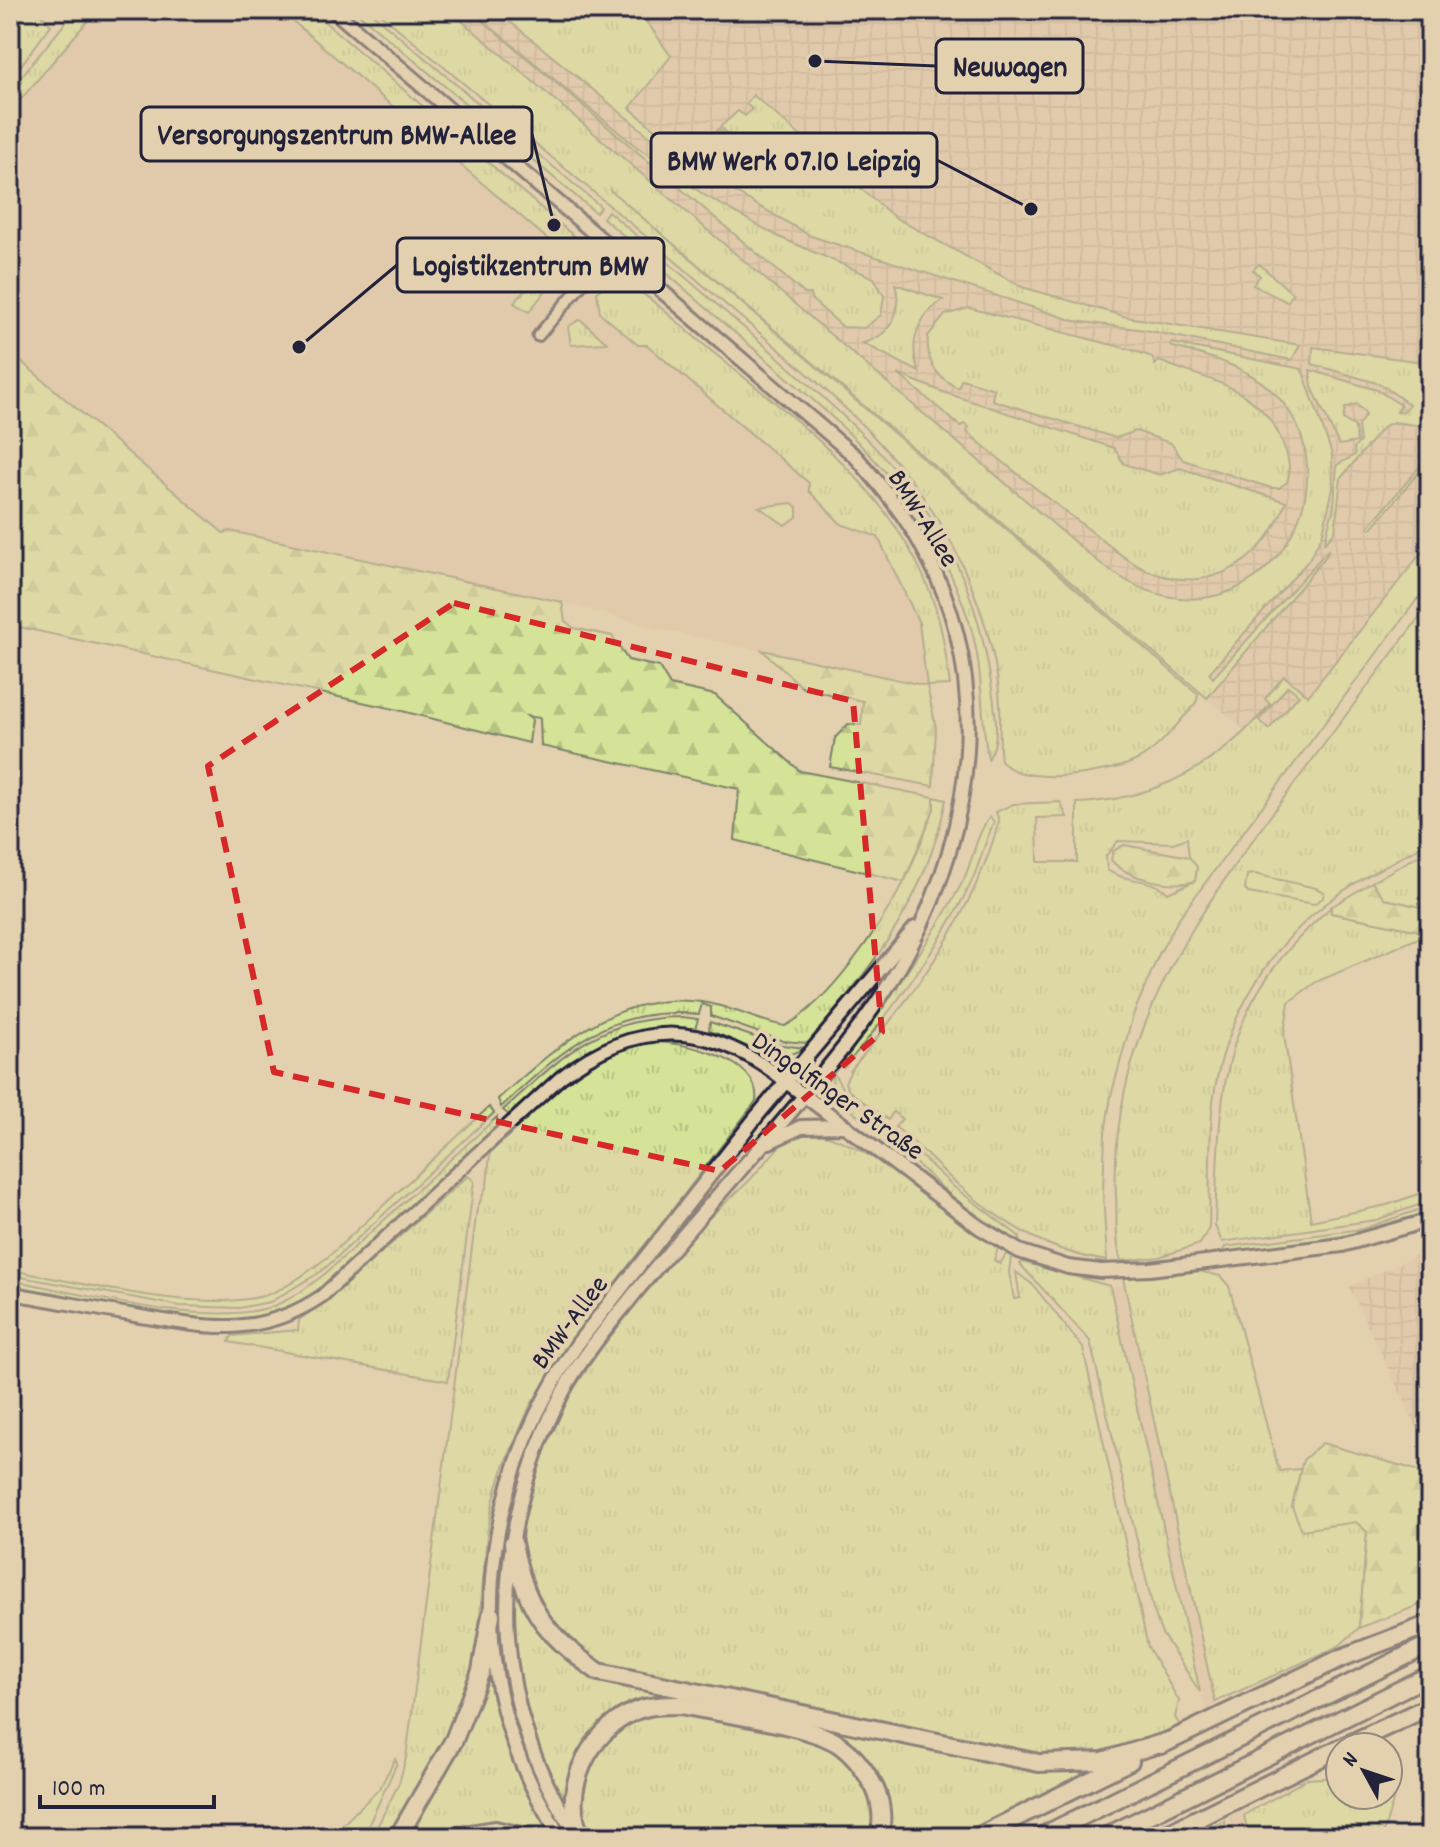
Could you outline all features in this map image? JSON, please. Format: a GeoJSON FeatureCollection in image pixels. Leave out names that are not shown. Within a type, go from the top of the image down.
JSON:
{"type":"FeatureCollection","features":[{"type":"Feature","properties":{"kind":"highway"},"geometry":{"type":"LineString","coordinates":[[513,1543],[519,1576],[539,1620],[564,1649],[599,1672],[1039,1763],[1103,1761],[1169,1741]]}},
{"type":"Feature","properties":{"kind":"highway"},"geometry":{"type":"LineString","coordinates":[[398,1837],[454,1740],[481,1671],[491,1615]]}},
{"type":"Feature","properties":{"kind":"highway"},"geometry":{"type":"LineString","coordinates":[[977,1837],[1341,1658],[1430,1624]]}},
{"type":"Feature","properties":{"kind":"highway"},"geometry":{"type":"LineString","coordinates":[[1040,1837],[1430,1644]]}},
{"type":"Feature","properties":{"kind":"highway"},"geometry":{"type":"LineString","coordinates":[[1105,1837],[1430,1675]]}},
{"type":"Feature","properties":{"kind":"highway"},"geometry":{"type":"LineString","coordinates":[[579,1837],[575,1793],[586,1754],[600,1734],[633,1712],[659,1705],[682,1705],[816,1734],[838,1743],[859,1762],[877,1791],[879,1837]]}},
{"type":"Feature","properties":{"kind":"highway"},"geometry":{"type":"LineString","coordinates":[[1378,1731],[1430,1706]]}},
{"type":"Feature","properties":{"kind":"highway"},"geometry":{"type":"LineString","coordinates":[[1161,1837],[1324,1757]]}},
{"type":"Feature","properties":{"kind":"highway"},"geometry":{"type":"LineString","coordinates":[[1172,1837],[1187,1824]]}},
{"type":"Feature","properties":{"kind":"highway"},"geometry":{"type":"LineString","coordinates":[[450,1837],[495,1830],[526,1837]]}},
{"type":"Feature","properties":{"kind":"main road","name":"BMW-Allee"},"geometry":{"type":"LineString","coordinates":[[333,10],[856,457],[895,503],[925,552],[960,642],[969,738],[959,821],[924,917],[890,982],[804,1095],[591,1347],[550,1420],[526,1485],[505,1594],[510,1671],[522,1723],[562,1815],[579,1837]]}},
{"type":"Feature","properties":{"kind":"main road","name":"BMW-Allee"},"geometry":{"type":"LineString","coordinates":[[560,1837],[527,1777],[507,1717],[491,1615],[493,1553],[506,1489],[520,1447],[547,1390],[578,1343],[785,1081],[924,917]]}},
{"type":"Feature","properties":{"kind":"main road","name":"Dingolfinger Straße"},"geometry":{"type":"LineString","coordinates":[[785,1081],[993,1235],[1029,1255],[1085,1270],[1150,1269],[1342,1245],[1430,1220]]}},
{"type":"Feature","properties":{"kind":"main road"},"geometry":{"type":"LineString","coordinates":[[760,1148],[801,1127],[846,1126]]}},
{"type":"Feature","properties":{"kind":"street"},"geometry":{"type":"LineString","coordinates":[[538,336],[613,248]]}},
{"type":"Feature","properties":{"kind":"street","name":"Dingolfinger Straße"},"geometry":{"type":"LineString","coordinates":[[10,1293],[209,1327],[269,1323],[288,1317],[322,1296],[560,1078],[604,1048],[647,1034],[681,1033],[737,1050],[785,1081]]}},
{"type":"Feature","properties":{"kind":"highlighted area"},"geometry":{"type":"Polygon","coordinates":[[[454,603],[853,701],[882,1032],[720,1171],[274,1072],[208,766],[454,603]]]}},
{"type":"Feature","properties":{"kind":"shaded area"},"geometry":{"type":"Polygon","coordinates":[[[97,10],[280,10],[629,303],[878,536],[919,623],[927,686],[658,629],[562,602],[231,531],[223,533],[10,352],[10,112],[97,10]]]}},
{"type":"Feature","properties":{"kind":"shaded area"},"geometry":{"type":"Polygon","coordinates":[[[399,10],[1430,10],[1430,557],[1279,759],[399,10]]]}},
{"type":"Feature","properties":{"kind":"shaded area"},"geometry":{"type":"Polygon","coordinates":[[[1430,1249],[1430,1455],[1349,1287],[1430,1249]]]}},
{"type":"Feature","properties":{"kind":"shaded area"},"geometry":{"type":"Polygon","coordinates":[[[1110,1286],[1124,1286],[1249,1837],[1234,1837],[1110,1286]]]}},
{"type":"Feature","properties":{"kind":"green space"},"geometry":{"type":"Polygon","coordinates":[[[10,10],[41,15],[51,25],[10,80],[10,10]]]}},
{"type":"Feature","properties":{"kind":"green space"},"geometry":{"type":"Polygon","coordinates":[[[76,10],[97,10],[10,112],[10,90],[76,10]]]}},
{"type":"Feature","properties":{"kind":"green space"},"geometry":{"type":"Polygon","coordinates":[[[280,10],[311,10],[575,237],[559,273],[529,312],[514,303],[553,258],[556,250],[552,243],[280,10]]]}},
{"type":"Feature","properties":{"kind":"green space"},"geometry":{"type":"Polygon","coordinates":[[[354,10],[368,10],[601,207],[596,213],[354,10]]]}},
{"type":"Feature","properties":{"kind":"green space"},"geometry":{"type":"Polygon","coordinates":[[[376,10],[449,10],[1091,556],[1145,590],[1166,596],[1207,597],[1243,585],[1272,562],[1293,531],[1305,495],[1306,458],[1295,421],[1270,389],[1236,367],[1170,346],[1171,343],[1302,369],[1332,454],[1333,488],[1322,536],[1308,561],[1209,673],[1213,678],[1328,550],[1327,555],[1207,698],[609,189],[1198,694],[1193,707],[1161,742],[1137,760],[1107,770],[1066,776],[1026,774],[1011,769],[1001,760],[997,675],[972,588],[950,541],[924,498],[894,459],[825,389],[376,10]]]}},
{"type":"Feature","properties":{"kind":"green space"},"geometry":{"type":"Polygon","coordinates":[[[470,10],[633,144],[704,195],[779,237],[874,278],[884,296],[881,315],[864,328],[843,327],[811,299],[811,294],[805,294],[470,10]]]}},
{"type":"Feature","properties":{"kind":"green space"},"geometry":{"type":"Polygon","coordinates":[[[496,10],[634,10],[651,27],[671,56],[630,108],[675,147],[710,140],[718,129],[732,140],[730,150],[734,156],[748,156],[753,147],[750,138],[743,135],[733,138],[720,127],[738,111],[745,116],[752,109],[746,104],[753,95],[894,217],[1022,287],[1127,317],[1300,345],[1292,360],[1145,330],[1075,321],[811,236],[676,158],[496,10]]]}},
{"type":"Feature","properties":{"kind":"green space"},"geometry":{"type":"Polygon","coordinates":[[[608,211],[819,393],[889,462],[918,498],[943,537],[963,579],[980,628],[996,722],[995,743],[988,759],[977,656],[969,621],[951,574],[904,496],[846,430],[603,218],[608,211]]]}},
{"type":"Feature","properties":{"kind":"green space"},"geometry":{"type":"Polygon","coordinates":[[[1259,264],[1293,294],[1287,302],[1253,285],[1260,276],[1253,270],[1259,264]]]}},
{"type":"Feature","properties":{"kind":"green space"},"geometry":{"type":"Polygon","coordinates":[[[614,280],[645,295],[808,430],[875,499],[903,537],[925,579],[940,625],[950,685],[927,686],[919,623],[878,537],[841,524],[809,491],[809,483],[647,345],[638,345],[600,313],[597,293],[604,284],[614,280]]]}},
{"type":"Feature","properties":{"kind":"green space"},"geometry":{"type":"Polygon","coordinates":[[[895,284],[943,300],[927,314],[917,332],[914,351],[919,372],[863,343],[881,335],[892,321],[897,304],[895,284]]]}},
{"type":"Feature","properties":{"kind":"green space"},"geometry":{"type":"Polygon","coordinates":[[[969,308],[1136,351],[1152,357],[1155,365],[1159,361],[1229,387],[1259,407],[1271,421],[1287,454],[1287,482],[1279,488],[1271,488],[1183,460],[1171,443],[1136,431],[1116,438],[992,400],[994,389],[962,379],[958,388],[934,367],[928,336],[945,315],[969,308]]]}},
{"type":"Feature","properties":{"kind":"green space"},"geometry":{"type":"Polygon","coordinates":[[[579,320],[607,343],[571,345],[568,327],[579,320]]]}},
{"type":"Feature","properties":{"kind":"green space"},"geometry":{"type":"Polygon","coordinates":[[[1313,347],[1430,363],[1430,427],[1394,422],[1384,426],[1341,478],[1335,531],[1324,544],[1334,506],[1337,465],[1355,455],[1354,448],[1360,442],[1358,426],[1366,414],[1356,404],[1345,408],[1343,419],[1355,427],[1357,442],[1339,445],[1312,387],[1310,370],[1377,390],[1401,405],[1397,412],[1404,411],[1409,404],[1380,384],[1312,364],[1313,347]]]}},
{"type":"Feature","properties":{"kind":"green space"},"geometry":{"type":"Polygon","coordinates":[[[10,352],[223,533],[230,531],[562,602],[565,621],[574,628],[612,636],[628,660],[659,667],[670,685],[715,695],[800,771],[934,797],[934,809],[904,882],[735,840],[739,789],[541,746],[540,718],[527,716],[532,720],[529,743],[394,709],[10,625],[10,352]]]}},
{"type":"Feature","properties":{"kind":"green space"},"geometry":{"type":"Polygon","coordinates":[[[898,374],[943,392],[1114,448],[1124,464],[1160,475],[1180,468],[1286,502],[1264,542],[1232,569],[1192,579],[1169,577],[1146,570],[1117,552],[1029,483],[967,432],[969,427],[965,424],[960,426],[898,374]]]}},
{"type":"Feature","properties":{"kind":"green space"},"geometry":{"type":"Polygon","coordinates":[[[1430,459],[1371,529],[1368,527],[1424,462],[1430,459]]]}},
{"type":"Feature","properties":{"kind":"green space"},"geometry":{"type":"Polygon","coordinates":[[[792,503],[797,507],[797,517],[785,525],[759,507],[792,503]]]}},
{"type":"Feature","properties":{"kind":"green space"},"geometry":{"type":"Polygon","coordinates":[[[1430,542],[1430,582],[1179,918],[1159,954],[1133,1015],[1111,1096],[1105,1133],[1103,1192],[1107,1261],[1065,1251],[1026,1234],[972,1197],[895,1127],[902,1119],[893,1112],[888,1120],[849,1091],[845,1083],[851,1070],[918,984],[957,922],[988,856],[999,821],[996,812],[1013,804],[1060,802],[1067,817],[1037,818],[1038,862],[1077,862],[1077,803],[1134,795],[1185,775],[1208,761],[1251,725],[1270,704],[1265,699],[1284,676],[1308,696],[1430,542]],[[1288,686],[1259,720],[1269,729],[1299,695],[1288,686]],[[1187,838],[1173,843],[1118,841],[1106,856],[1107,870],[1122,877],[1154,884],[1168,893],[1195,881],[1197,867],[1189,857],[1187,838]]]}},
{"type":"Feature","properties":{"kind":"green space"},"geometry":{"type":"Polygon","coordinates":[[[1430,603],[1430,841],[1331,900],[1307,920],[1266,967],[1235,1022],[1216,1081],[1211,1127],[1209,1228],[1200,1244],[1159,1257],[1121,1261],[1117,1228],[1117,1136],[1127,1080],[1144,1027],[1166,976],[1194,927],[1258,833],[1430,603]]]}},
{"type":"Feature","properties":{"kind":"green space"},"geometry":{"type":"Polygon","coordinates":[[[762,650],[927,686],[936,728],[933,786],[830,767],[835,738],[848,724],[861,725],[863,701],[803,688],[762,650]]]}},
{"type":"Feature","properties":{"kind":"green space"},"geometry":{"type":"Polygon","coordinates":[[[934,797],[946,800],[936,838],[910,902],[875,959],[808,1043],[783,1041],[711,1016],[711,1007],[702,1004],[699,1014],[667,1013],[639,1017],[613,1024],[567,1050],[501,1107],[498,1099],[566,1042],[590,1026],[642,1005],[671,1001],[702,1002],[785,1026],[801,1015],[852,962],[893,901],[934,809],[934,797]]]}},
{"type":"Feature","properties":{"kind":"green space"},"geometry":{"type":"Polygon","coordinates":[[[990,817],[994,822],[975,874],[940,938],[844,1068],[836,1065],[887,1000],[933,933],[965,877],[980,833],[990,817]]]}},
{"type":"Feature","properties":{"kind":"green space"},"geometry":{"type":"Polygon","coordinates":[[[1124,845],[1189,857],[1197,867],[1195,881],[1174,883],[1150,880],[1118,867],[1111,860],[1113,851],[1124,845]]]}},
{"type":"Feature","properties":{"kind":"green space"},"geometry":{"type":"Polygon","coordinates":[[[1430,849],[1430,909],[1384,899],[1372,882],[1430,849]]]}},
{"type":"Feature","properties":{"kind":"green space"},"geometry":{"type":"Polygon","coordinates":[[[1247,875],[1316,888],[1324,892],[1323,898],[1314,904],[1248,893],[1245,890],[1247,875]]]}},
{"type":"Feature","properties":{"kind":"green space"},"geometry":{"type":"Polygon","coordinates":[[[1372,882],[1385,899],[1430,909],[1430,933],[1331,913],[1331,907],[1372,882]]]}},
{"type":"Feature","properties":{"kind":"green space"},"geometry":{"type":"Polygon","coordinates":[[[1331,907],[1331,913],[1430,933],[1316,982],[1289,1002],[1284,1034],[1311,1221],[1387,1205],[1430,1190],[1430,1201],[1376,1220],[1222,1242],[1215,1226],[1219,1131],[1232,1051],[1246,1015],[1266,979],[1294,944],[1331,907]]]}},
{"type":"Feature","properties":{"kind":"green space"},"geometry":{"type":"Polygon","coordinates":[[[653,1019],[698,1019],[695,1029],[665,1028],[616,1038],[574,1061],[513,1113],[509,1115],[503,1110],[563,1057],[604,1032],[653,1019]]]}},
{"type":"Feature","properties":{"kind":"green space"},"geometry":{"type":"Polygon","coordinates":[[[710,1022],[775,1044],[804,1048],[781,1055],[756,1050],[709,1031],[710,1022]]]}},
{"type":"Feature","properties":{"kind":"green space"},"geometry":{"type":"Polygon","coordinates":[[[651,1042],[699,1049],[734,1064],[754,1086],[756,1101],[568,1345],[530,1406],[502,1471],[493,1502],[487,1534],[476,1661],[459,1718],[391,1837],[372,1837],[399,1783],[406,1758],[477,1209],[487,1185],[490,1153],[544,1102],[583,1071],[627,1048],[651,1042]]]}},
{"type":"Feature","properties":{"kind":"green space"},"geometry":{"type":"Polygon","coordinates":[[[833,1072],[846,1095],[884,1123],[878,1130],[840,1099],[832,1082],[833,1072]]]}},
{"type":"Feature","properties":{"kind":"green space"},"geometry":{"type":"Polygon","coordinates":[[[489,1107],[494,1113],[322,1271],[270,1302],[239,1308],[180,1306],[10,1275],[10,1270],[136,1294],[202,1301],[232,1301],[269,1294],[328,1257],[489,1107]]]}},
{"type":"Feature","properties":{"kind":"green space"},"geometry":{"type":"Polygon","coordinates":[[[497,1117],[498,1128],[329,1283],[290,1308],[268,1316],[245,1321],[190,1320],[10,1287],[10,1280],[175,1311],[240,1313],[268,1308],[291,1298],[326,1273],[497,1117]]]}},
{"type":"Feature","properties":{"kind":"green space"},"geometry":{"type":"Polygon","coordinates":[[[893,1130],[954,1187],[1020,1237],[1019,1241],[962,1206],[887,1137],[893,1130]]]}},
{"type":"Feature","properties":{"kind":"green space"},"geometry":{"type":"Polygon","coordinates":[[[806,1132],[827,1136],[878,1161],[998,1248],[994,1260],[1000,1264],[1006,1254],[1011,1257],[1009,1272],[1014,1299],[1020,1298],[1016,1272],[1033,1285],[1083,1348],[1148,1647],[1179,1701],[1175,1717],[1180,1726],[1107,1753],[1037,1757],[601,1668],[545,1621],[522,1560],[523,1523],[543,1453],[571,1393],[610,1335],[698,1228],[749,1181],[784,1141],[806,1132]]]}},
{"type":"Feature","properties":{"kind":"green space"},"geometry":{"type":"Polygon","coordinates":[[[468,1176],[474,1181],[448,1381],[229,1342],[232,1336],[298,1330],[299,1320],[330,1298],[468,1176]]]}},
{"type":"Feature","properties":{"kind":"green space"},"geometry":{"type":"Polygon","coordinates":[[[1430,1206],[1430,1213],[1376,1231],[1221,1254],[1225,1247],[1362,1229],[1430,1206]]]}},
{"type":"Feature","properties":{"kind":"green space"},"geometry":{"type":"Polygon","coordinates":[[[1022,1262],[1110,1286],[1200,1692],[1161,1632],[1153,1608],[1090,1341],[1020,1264],[1022,1262]]]}},
{"type":"Feature","properties":{"kind":"green space"},"geometry":{"type":"Polygon","coordinates":[[[1199,1271],[1220,1276],[1229,1286],[1277,1464],[1280,1471],[1301,1469],[1292,1506],[1356,1522],[1367,1532],[1359,1628],[1339,1646],[1215,1702],[1123,1278],[1199,1271]]]}},
{"type":"Feature","properties":{"kind":"green space"},"geometry":{"type":"Polygon","coordinates":[[[1322,1443],[1430,1474],[1430,1601],[1359,1628],[1367,1532],[1356,1522],[1302,1530],[1292,1507],[1303,1460],[1322,1443]]]}},
{"type":"Feature","properties":{"kind":"green space"},"geometry":{"type":"Polygon","coordinates":[[[513,1571],[545,1635],[578,1666],[1013,1765],[1105,1764],[960,1837],[885,1837],[886,1819],[851,1747],[684,1700],[612,1717],[567,1815],[532,1725],[525,1697],[515,1638],[513,1571]]]}},
{"type":"Feature","properties":{"kind":"green space"},"geometry":{"type":"Polygon","coordinates":[[[491,1661],[498,1707],[511,1752],[529,1796],[552,1837],[485,1824],[469,1825],[435,1837],[405,1837],[465,1732],[491,1661]]]}},
{"type":"Feature","properties":{"kind":"green space"},"geometry":{"type":"Polygon","coordinates":[[[673,1709],[774,1727],[806,1737],[834,1751],[856,1772],[870,1800],[874,1837],[587,1837],[581,1802],[588,1767],[596,1751],[620,1725],[636,1716],[673,1709]]]}},
{"type":"Feature","properties":{"kind":"green space"},"geometry":{"type":"Polygon","coordinates":[[[395,1759],[397,1763],[363,1837],[330,1837],[380,1788],[395,1759]]]}},
{"type":"Feature","properties":{"kind":"green space"},"geometry":{"type":"Polygon","coordinates":[[[1324,1778],[1324,1811],[1390,1811],[1382,1837],[1249,1837],[1244,1815],[1307,1779],[1324,1778]]]}},
{"type":"Feature","properties":{"kind":"green space"},"geometry":{"type":"Polygon","coordinates":[[[1225,1821],[1226,1837],[1190,1837],[1225,1821]]]}},
{"type":"Feature","properties":{"kind":"place","name":"Neuwagen"},"geometry":{"type":"Point","coordinates":[815,61]}},
{"type":"Feature","properties":{"kind":"place","name":"BMW Werk 07.10 Leipzig"},"geometry":{"type":"Point","coordinates":[1031,209]}},
{"type":"Feature","properties":{"kind":"place","name":"Versorgungszentrum BMW-Allee"},"geometry":{"type":"Point","coordinates":[554,225]}},
{"type":"Feature","properties":{"kind":"place","name":"Logistikzentrum BMW"},"geometry":{"type":"Point","coordinates":[299,347]}}]}
